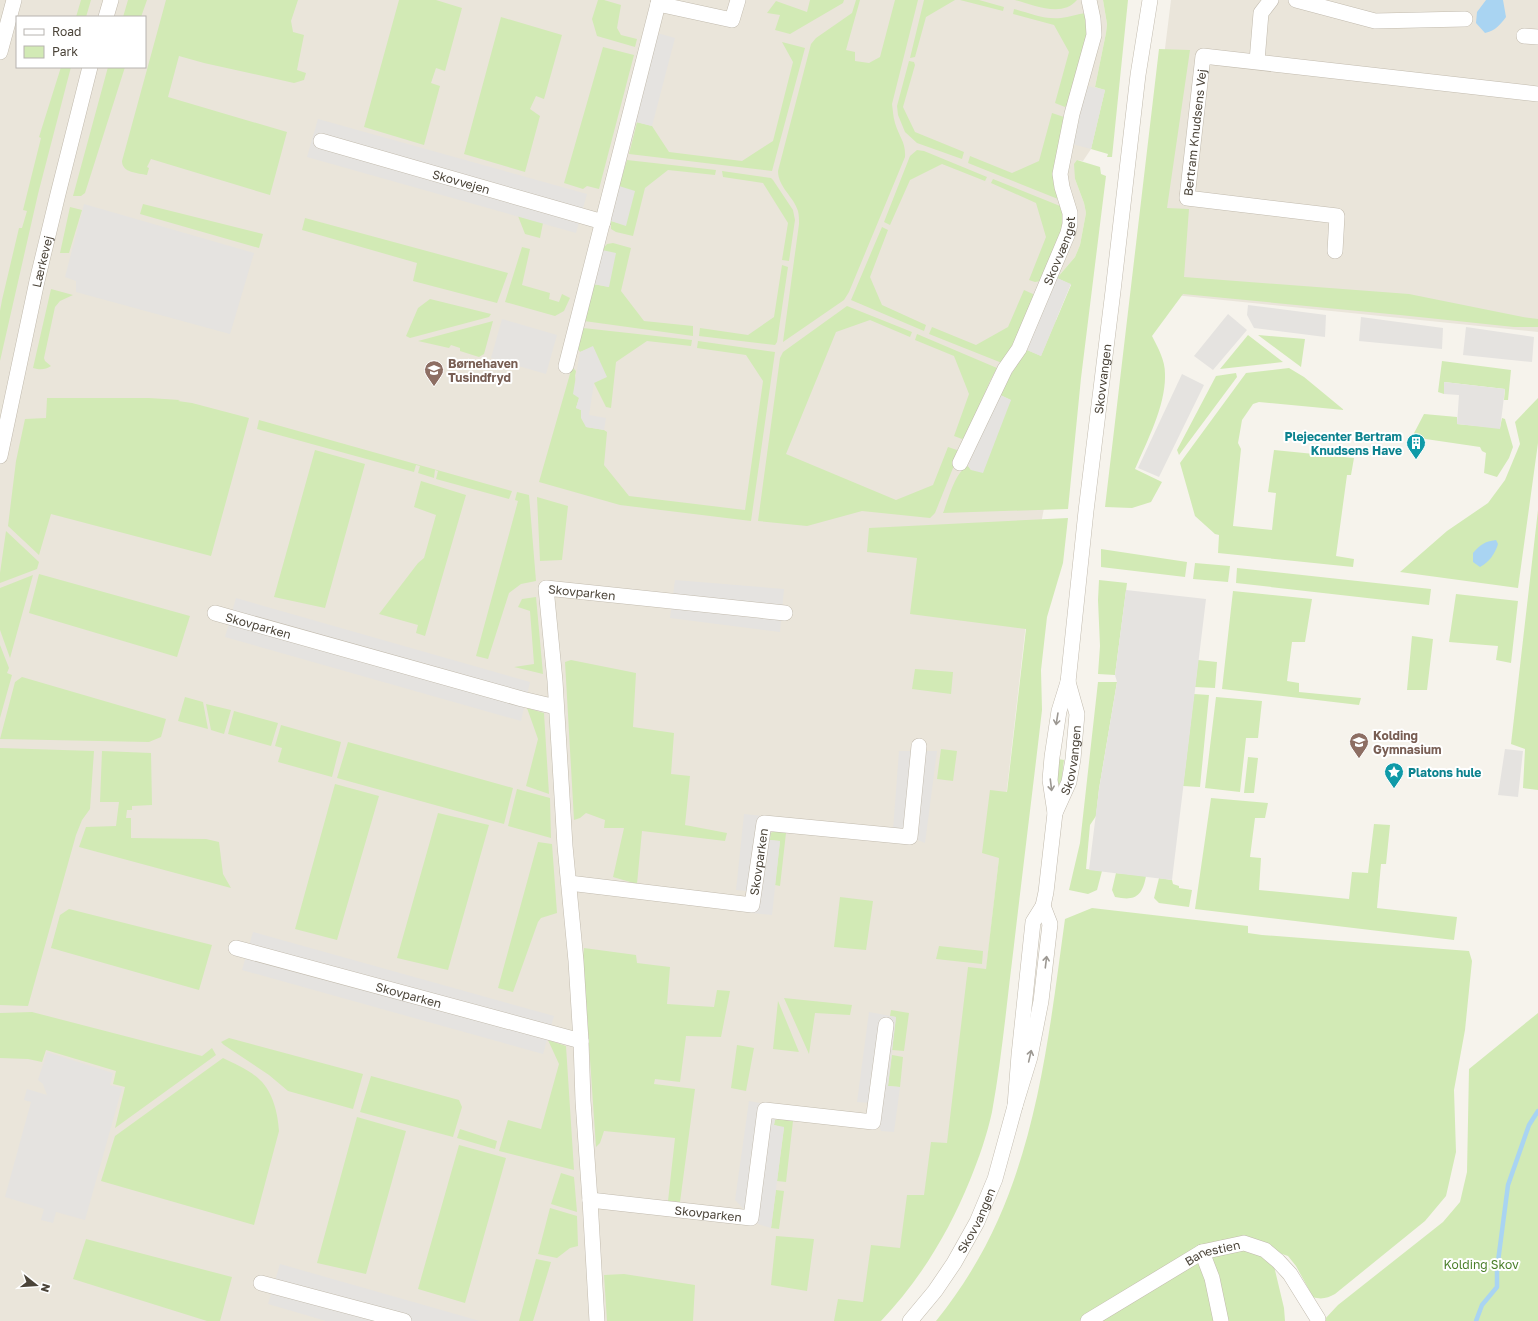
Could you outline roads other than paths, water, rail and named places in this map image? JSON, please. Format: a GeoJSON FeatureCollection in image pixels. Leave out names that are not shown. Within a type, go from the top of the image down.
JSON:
{"type":"FeatureCollection","features":[{"type":"Feature","properties":{"kind":"street"},"geometry":{"type":"LineString","coordinates":[[0,52],[14,0]]}},
{"type":"Feature","properties":{"kind":"street"},"geometry":{"type":"LineString","coordinates":[[106,16],[111,0]]}},
{"type":"Feature","properties":{"kind":"street"},"geometry":{"type":"LineString","coordinates":[[566,366],[659,2],[732,20],[738,0]]}},
{"type":"Feature","properties":{"kind":"street","name":"Skovvænget"},"geometry":{"type":"LineString","coordinates":[[960,462],[1005,369],[1019,349],[1068,233],[1070,213],[1062,187],[1060,174],[1072,114],[1094,35],[1093,19],[1089,0]]}},
{"type":"Feature","properties":{"kind":"street","name":"Skovvangen"},"geometry":{"type":"LineString","coordinates":[[1138,75],[1140,0]]}},
{"type":"Feature","properties":{"kind":"street","name":"Skovvangen"},"geometry":{"type":"LineString","coordinates":[[910,1321],[935,1291],[954,1263],[977,1222],[995,1179],[1015,1106],[1020,1041],[1033,922],[1043,906],[1055,813],[1050,780],[1052,757],[1059,711],[1068,682],[1085,518],[1138,75],[1150,0]]}},
{"type":"Feature","properties":{"kind":"street"},"geometry":{"type":"LineString","coordinates":[[1257,61],[1261,13],[1271,0]]}},
{"type":"Feature","properties":{"kind":"street"},"geometry":{"type":"LineString","coordinates":[[1296,0],[1375,21],[1465,18]]}},
{"type":"Feature","properties":{"kind":"street","name":"Bertram Knudsens Vej"},"geometry":{"type":"LineString","coordinates":[[1335,251],[1337,216],[1187,198],[1203,56],[1538,94]]}},
{"type":"Feature","properties":{"kind":"street","name":"Lærkevej"},"geometry":{"type":"LineString","coordinates":[[0,456],[56,201],[90,68]]}},
{"type":"Feature","properties":{"kind":"street","name":"Skovvejen"},"geometry":{"type":"LineString","coordinates":[[321,140],[603,222]]}},
{"type":"Feature","properties":{"kind":"street","name":"Skovparken"},"geometry":{"type":"LineString","coordinates":[[597,1321],[576,961],[546,588],[785,613]]}},
{"type":"Feature","properties":{"kind":"street","name":"Skovparken"},"geometry":{"type":"LineString","coordinates":[[215,613],[522,699],[556,707]]}},
{"type":"Feature","properties":{"kind":"street","name":"Skovvangen"},"geometry":{"type":"LineString","coordinates":[[1055,813],[1069,782],[1073,759],[1077,714],[1068,682]]}},
{"type":"Feature","properties":{"kind":"street","name":"Skovparken"},"geometry":{"type":"LineString","coordinates":[[569,883],[752,906],[764,823],[910,837],[919,746]]}},
{"type":"Feature","properties":{"kind":"street","name":"Skovparken"},"geometry":{"type":"LineString","coordinates":[[236,948],[581,1041]]}},
{"type":"Feature","properties":{"kind":"street","name":"Skovparken"},"geometry":{"type":"LineString","coordinates":[[590,1200],[750,1218],[765,1110],[873,1122],[886,1025]]}},
{"type":"Feature","properties":{"kind":"street","name":"Banestien"},"geometry":{"type":"LineString","coordinates":[[1088,1321],[1202,1252],[1244,1243],[1265,1250],[1278,1261],[1290,1274],[1318,1319]]}},
{"type":"Feature","properties":{"kind":"street"},"geometry":{"type":"LineString","coordinates":[[1202,1252],[1212,1278],[1221,1321]]}},
{"type":"Feature","properties":{"kind":"street"},"geometry":{"type":"LineString","coordinates":[[261,1283],[404,1321]]}},
{"type":"Feature","properties":{"kind":"water"},"geometry":{"type":"Polygon","coordinates":[[[1486,0],[1503,0],[1506,17],[1502,23],[1492,31],[1485,33],[1476,23],[1477,12],[1486,0]]]}},
{"type":"Feature","properties":{"kind":"water"},"geometry":{"type":"Polygon","coordinates":[[[1496,540],[1498,544],[1497,548],[1489,560],[1480,567],[1473,562],[1473,553],[1478,547],[1496,540]]]}},
{"type":"Feature","properties":{"kind":"waterway"},"geometry":{"type":"LineString","coordinates":[[1476,1321],[1482,1305],[1497,1287],[1497,1269],[1508,1185],[1529,1125],[1538,1111]]}},
{"type":"Feature","properties":{"kind":"place","name":"Børnehaven Tusindfryd"},"geometry":{"type":"Point","coordinates":[434,387]}},
{"type":"Feature","properties":{"kind":"place","name":"Plejecenter Bertram Knudsens Have"},"geometry":{"type":"Point","coordinates":[1416,460]}},
{"type":"Feature","properties":{"kind":"place","name":"Kolding Gymnasium"},"geometry":{"type":"Point","coordinates":[1359,759]}},
{"type":"Feature","properties":{"kind":"place","name":"Platons hule"},"geometry":{"type":"Point","coordinates":[1394,789]}},
{"type":"Feature","properties":{"kind":"park label","name":"Kolding Skov"},"geometry":{"type":"Point","coordinates":[1481,1264]}}]}
